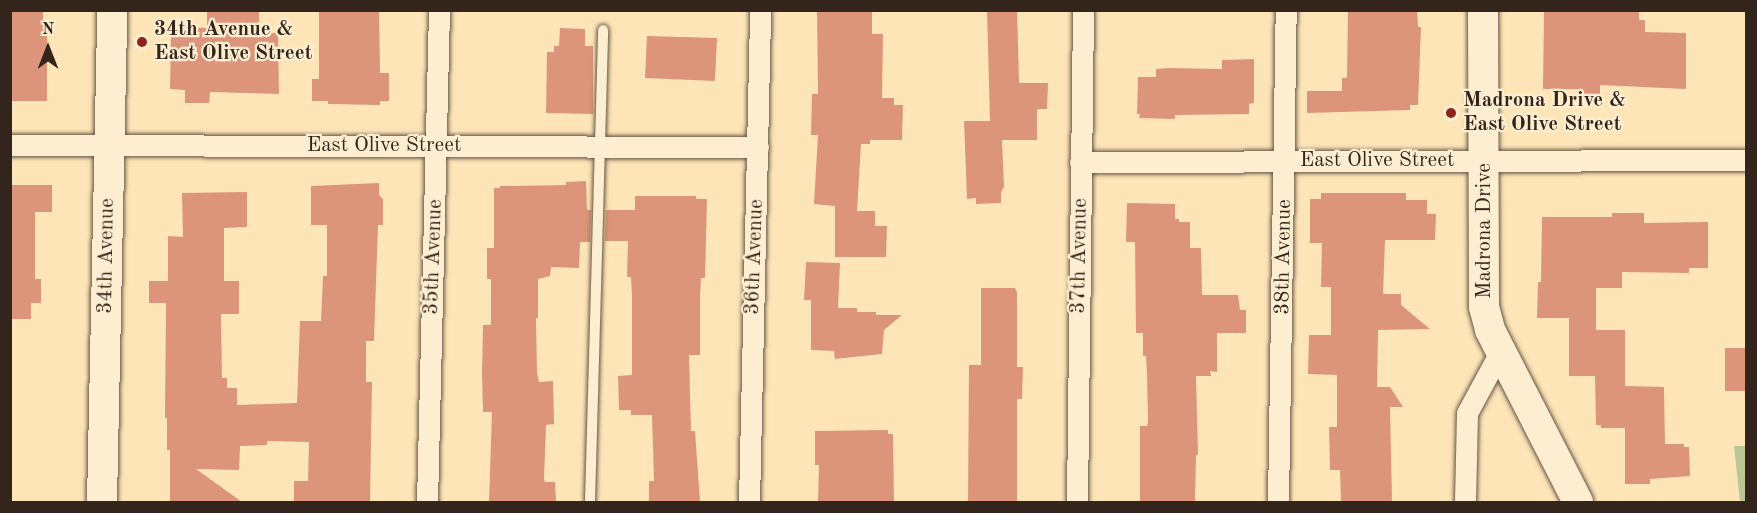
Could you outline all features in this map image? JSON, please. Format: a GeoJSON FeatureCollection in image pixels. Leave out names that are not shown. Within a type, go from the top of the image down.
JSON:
{"type":"FeatureCollection","features":[{"type":"Feature","properties":{"kind":"street","name":"34th Avenue"},"geometry":{"type":"LineString","coordinates":[[102,502],[112,10]]}},
{"type":"Feature","properties":{"kind":"street","name":"35th Avenue"},"geometry":{"type":"LineString","coordinates":[[427,502],[440,10]]}},
{"type":"Feature","properties":{"kind":"street","name":"36th Avenue"},"geometry":{"type":"LineString","coordinates":[[749,502],[760,10]]}},
{"type":"Feature","properties":{"kind":"street","name":"37th Avenue"},"geometry":{"type":"LineString","coordinates":[[1077,502],[1083,10]]}},
{"type":"Feature","properties":{"kind":"street","name":"38th Avenue"},"geometry":{"type":"LineString","coordinates":[[1278,502],[1286,10]]}},
{"type":"Feature","properties":{"kind":"street","name":"Madrona Drive"},"geometry":{"type":"LineString","coordinates":[[1483,10],[1484,307],[1490,330],[1578,502]]}},
{"type":"Feature","properties":{"kind":"street","name":"East Olive Street"},"geometry":{"type":"LineString","coordinates":[[10,144],[758,147]]}},
{"type":"Feature","properties":{"kind":"street","name":"East Olive Street"},"geometry":{"type":"LineString","coordinates":[[1080,162],[1746,160]]}},
{"type":"Feature","properties":{"kind":"street"},"geometry":{"type":"LineString","coordinates":[[1465,502],[1467,413],[1470,403],[1501,350]]}},
{"type":"Feature","properties":{"kind":"lane"},"geometry":{"type":"LineString","coordinates":[[590,502],[603,30]]}},
{"type":"Feature","properties":{"kind":"green space"},"geometry":{"type":"Polygon","coordinates":[[[1734,446],[1746,446],[1746,502],[1740,502],[1734,446]]]}},
{"type":"Feature","properties":{"kind":"building"},"geometry":{"type":"Polygon","coordinates":[[[10,10],[43,10],[43,25],[47,25],[47,101],[10,101],[10,10]]]}},
{"type":"Feature","properties":{"kind":"building"},"geometry":{"type":"Polygon","coordinates":[[[207,10],[259,10],[259,33],[278,33],[279,94],[210,92],[209,103],[185,103],[185,90],[170,89],[171,35],[182,36],[182,27],[207,28],[207,10]]]}},
{"type":"Feature","properties":{"kind":"building"},"geometry":{"type":"Polygon","coordinates":[[[319,10],[379,10],[380,73],[389,73],[389,101],[380,101],[380,105],[328,104],[328,101],[312,101],[312,79],[319,79],[319,10]]]}},
{"type":"Feature","properties":{"kind":"building"},"geometry":{"type":"Polygon","coordinates":[[[817,10],[872,10],[872,34],[883,34],[882,98],[894,98],[894,105],[903,105],[902,140],[870,140],[870,144],[861,144],[857,211],[875,211],[875,226],[887,226],[886,257],[835,257],[835,206],[814,204],[818,135],[811,135],[812,94],[818,94],[817,10]]]}},
{"type":"Feature","properties":{"kind":"building"},"geometry":{"type":"Polygon","coordinates":[[[987,10],[1017,10],[1019,83],[1048,83],[1047,109],[1037,109],[1037,140],[1002,140],[1004,187],[1001,192],[1001,203],[976,204],[976,198],[967,199],[964,121],[990,121],[987,10]]]}},
{"type":"Feature","properties":{"kind":"building"},"geometry":{"type":"Polygon","coordinates":[[[1348,10],[1417,10],[1418,27],[1421,27],[1418,105],[1410,105],[1410,110],[1307,113],[1307,91],[1342,91],[1342,78],[1347,78],[1348,10]]]}},
{"type":"Feature","properties":{"kind":"building"},"geometry":{"type":"Polygon","coordinates":[[[1544,10],[1639,10],[1639,20],[1645,20],[1645,32],[1686,33],[1686,89],[1600,85],[1600,94],[1578,94],[1578,89],[1543,89],[1544,10]]]}},
{"type":"Feature","properties":{"kind":"building"},"geometry":{"type":"Polygon","coordinates":[[[560,28],[585,29],[585,46],[593,46],[593,114],[546,113],[547,52],[554,52],[554,46],[559,46],[560,28]]]}},
{"type":"Feature","properties":{"kind":"building"},"geometry":{"type":"Polygon","coordinates":[[[647,36],[717,38],[715,81],[645,78],[647,36]]]}},
{"type":"Feature","properties":{"kind":"building"},"geometry":{"type":"Polygon","coordinates":[[[1254,59],[1254,103],[1249,104],[1249,114],[1175,115],[1175,119],[1139,118],[1140,114],[1137,114],[1138,77],[1156,77],[1156,69],[1222,69],[1222,60],[1254,59]]]}},
{"type":"Feature","properties":{"kind":"building"},"geometry":{"type":"Polygon","coordinates":[[[586,181],[587,210],[591,210],[590,242],[580,242],[579,268],[551,267],[550,276],[538,279],[537,373],[539,382],[553,381],[554,424],[546,425],[544,479],[545,482],[555,482],[556,502],[489,502],[492,412],[483,412],[482,374],[483,325],[491,325],[491,279],[487,279],[487,248],[494,248],[494,188],[566,185],[566,182],[586,181]]]}},
{"type":"Feature","properties":{"kind":"building"},"geometry":{"type":"Polygon","coordinates":[[[379,183],[379,195],[383,199],[383,225],[378,225],[374,341],[366,341],[366,382],[372,382],[370,502],[294,502],[294,481],[308,481],[309,442],[267,441],[267,445],[240,446],[239,470],[196,469],[242,502],[170,502],[170,450],[167,450],[167,418],[165,418],[166,303],[149,303],[149,281],[168,281],[168,236],[183,237],[182,193],[247,192],[247,227],[224,228],[224,281],[239,281],[239,314],[221,314],[222,378],[227,378],[227,388],[237,388],[237,405],[297,403],[300,321],[321,321],[323,276],[327,276],[327,225],[311,225],[311,186],[379,183]]]}},
{"type":"Feature","properties":{"kind":"building"},"geometry":{"type":"Polygon","coordinates":[[[10,185],[52,185],[52,212],[35,212],[35,279],[41,279],[41,303],[31,303],[31,319],[10,319],[10,185]]]}},
{"type":"Feature","properties":{"kind":"building"},"geometry":{"type":"Polygon","coordinates":[[[1321,193],[1406,193],[1406,200],[1427,200],[1427,214],[1436,214],[1435,240],[1385,240],[1383,294],[1401,294],[1401,305],[1430,329],[1378,330],[1377,387],[1390,387],[1403,407],[1390,407],[1392,502],[1341,502],[1340,470],[1330,470],[1329,427],[1337,427],[1337,375],[1308,374],[1309,335],[1331,335],[1331,287],[1321,287],[1322,243],[1310,243],[1310,199],[1321,199],[1321,193]]]}},
{"type":"Feature","properties":{"kind":"building"},"geometry":{"type":"Polygon","coordinates":[[[635,196],[696,196],[696,199],[707,199],[705,278],[701,278],[700,296],[700,355],[689,355],[691,431],[695,431],[700,502],[649,502],[649,481],[654,481],[652,415],[631,415],[631,410],[619,410],[618,376],[632,375],[631,277],[627,277],[628,241],[605,241],[606,210],[635,210],[635,196]]]}},
{"type":"Feature","properties":{"kind":"building"},"geometry":{"type":"Polygon","coordinates":[[[1127,203],[1175,204],[1175,219],[1179,219],[1179,222],[1190,222],[1190,248],[1201,248],[1202,295],[1238,295],[1240,310],[1246,310],[1246,333],[1217,333],[1217,372],[1210,371],[1211,376],[1196,376],[1198,455],[1196,455],[1195,502],[1140,502],[1140,426],[1147,426],[1148,422],[1147,374],[1146,356],[1143,356],[1143,333],[1136,333],[1135,242],[1126,242],[1127,203]]]}},
{"type":"Feature","properties":{"kind":"building"},"geometry":{"type":"Polygon","coordinates":[[[1612,213],[1644,213],[1644,223],[1708,222],[1708,268],[1689,268],[1689,273],[1622,272],[1622,288],[1596,288],[1596,330],[1625,330],[1625,386],[1664,387],[1665,444],[1684,444],[1684,447],[1689,447],[1690,476],[1650,479],[1650,484],[1625,484],[1625,428],[1601,428],[1601,425],[1596,425],[1595,376],[1569,376],[1569,318],[1537,318],[1538,282],[1541,282],[1542,217],[1612,217],[1612,213]]]}},
{"type":"Feature","properties":{"kind":"building"},"geometry":{"type":"Polygon","coordinates":[[[806,262],[840,263],[838,308],[857,308],[857,312],[876,312],[876,315],[902,315],[884,330],[882,354],[835,359],[834,351],[811,350],[811,300],[804,300],[806,262]]]}},
{"type":"Feature","properties":{"kind":"building"},"geometry":{"type":"Polygon","coordinates":[[[981,288],[1015,288],[1017,292],[1017,367],[1023,367],[1022,399],[1017,399],[1017,502],[968,502],[969,365],[981,365],[981,288]]]}},
{"type":"Feature","properties":{"kind":"building"},"geometry":{"type":"Polygon","coordinates":[[[1725,348],[1746,348],[1746,391],[1725,391],[1725,348]]]}},
{"type":"Feature","properties":{"kind":"building"},"geometry":{"type":"Polygon","coordinates":[[[888,430],[888,434],[893,434],[894,502],[818,502],[819,465],[815,465],[815,431],[888,430]]]}},
{"type":"Feature","properties":{"kind":"place","name":"34th Avenue & East Olive Street"},"geometry":{"type":"Point","coordinates":[142,42]}},
{"type":"Feature","properties":{"kind":"place","name":"Madrona Drive & East Olive Street"},"geometry":{"type":"Point","coordinates":[1451,113]}}]}
